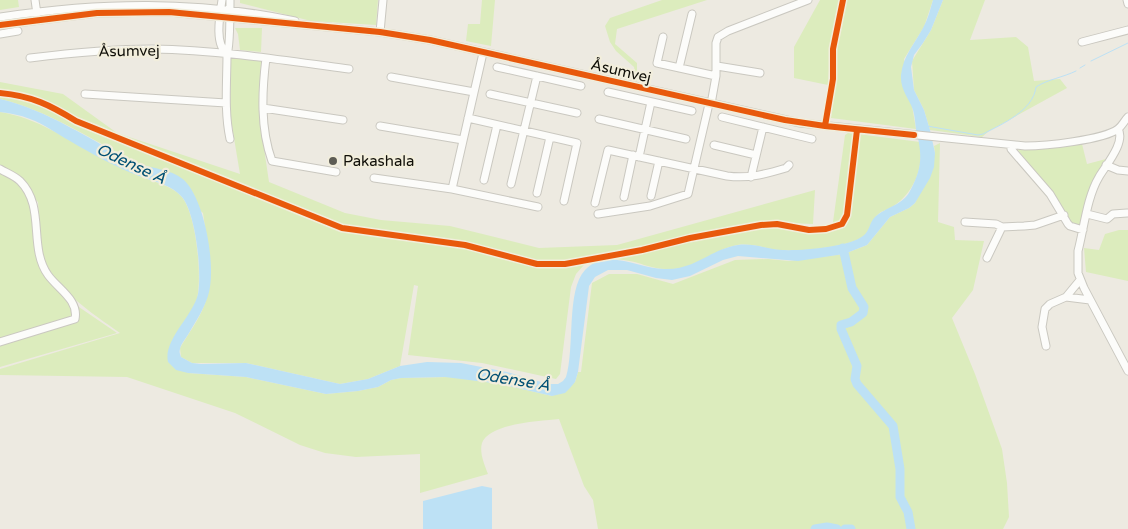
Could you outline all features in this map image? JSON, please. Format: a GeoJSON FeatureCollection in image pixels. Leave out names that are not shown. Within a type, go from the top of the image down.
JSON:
{"type":"FeatureCollection","features":[{"type":"Feature","properties":{"kind":"street"},"geometry":{"type":"LineString","coordinates":[[35,0],[37,20]]}},
{"type":"Feature","properties":{"kind":"street"},"geometry":{"type":"LineString","coordinates":[[230,0],[230,49],[227,54],[226,103],[230,139]]}},
{"type":"Feature","properties":{"kind":"street"},"geometry":{"type":"LineString","coordinates":[[380,32],[383,0]]}},
{"type":"Feature","properties":{"kind":"street"},"geometry":{"type":"LineString","coordinates":[[598,214],[650,206],[688,194],[716,76],[716,44],[720,35],[808,0]]}},
{"type":"Feature","properties":{"kind":"street"},"geometry":{"type":"LineString","coordinates":[[1127,0],[1128,4]]}},
{"type":"Feature","properties":{"kind":"street","name":"Åsumvej"},"geometry":{"type":"LineString","coordinates":[[0,17],[91,5],[172,4],[266,14],[322,27]]}},
{"type":"Feature","properties":{"kind":"street"},"geometry":{"type":"LineString","coordinates":[[221,8],[219,30],[221,46],[227,54]]}},
{"type":"Feature","properties":{"kind":"street","name":"Åsumvej"},"geometry":{"type":"LineString","coordinates":[[221,8],[229,17],[380,32],[430,40],[800,123],[1011,145],[1040,146],[1089,138],[1118,129]]}},
{"type":"Feature","properties":{"kind":"street","name":"Åsumvej"},"geometry":{"type":"LineString","coordinates":[[0,25],[97,14],[221,8]]}},
{"type":"Feature","properties":{"kind":"street"},"geometry":{"type":"LineString","coordinates":[[680,68],[692,14]]}},
{"type":"Feature","properties":{"kind":"street"},"geometry":{"type":"LineString","coordinates":[[1082,42],[1128,30]]}},
{"type":"Feature","properties":{"kind":"street"},"geometry":{"type":"LineString","coordinates":[[0,34],[18,31]]}},
{"type":"Feature","properties":{"kind":"street"},"geometry":{"type":"LineString","coordinates":[[663,37],[657,63],[716,76]]}},
{"type":"Feature","properties":{"kind":"street","name":"Åsumvej"},"geometry":{"type":"LineString","coordinates":[[30,58],[117,50],[153,49],[227,54],[349,69]]}},
{"type":"Feature","properties":{"kind":"street"},"geometry":{"type":"LineString","coordinates":[[452,189],[483,53]]}},
{"type":"Feature","properties":{"kind":"street"},"geometry":{"type":"LineString","coordinates":[[266,58],[263,108],[266,135],[272,161],[336,172]]}},
{"type":"Feature","properties":{"kind":"street"},"geometry":{"type":"LineString","coordinates":[[716,66],[760,73]]}},
{"type":"Feature","properties":{"kind":"street","name":"Åsumvej"},"geometry":{"type":"LineString","coordinates":[[497,67],[581,86]]}},
{"type":"Feature","properties":{"kind":"street"},"geometry":{"type":"LineString","coordinates":[[511,184],[537,76]]}},
{"type":"Feature","properties":{"kind":"street"},"geometry":{"type":"LineString","coordinates":[[390,77],[474,92]]}},
{"type":"Feature","properties":{"kind":"street","name":"Åsumvej"},"geometry":{"type":"LineString","coordinates":[[608,92],[692,111]]}},
{"type":"Feature","properties":{"kind":"street"},"geometry":{"type":"LineString","coordinates":[[85,94],[226,103]]}},
{"type":"Feature","properties":{"kind":"street"},"geometry":{"type":"LineString","coordinates":[[490,94],[577,113]]}},
{"type":"Feature","properties":{"kind":"street","name":"Åsumvej"},"geometry":{"type":"LineString","coordinates":[[624,197],[645,129],[651,102]]}},
{"type":"Feature","properties":{"kind":"street"},"geometry":{"type":"LineString","coordinates":[[263,108],[343,120]]}},
{"type":"Feature","properties":{"kind":"street"},"geometry":{"type":"LineString","coordinates":[[722,117],[812,138]]}},
{"type":"Feature","properties":{"kind":"street"},"geometry":{"type":"LineString","coordinates":[[1128,117],[1118,129],[1120,140],[1094,186],[1077,257],[1080,280],[1128,371]]}},
{"type":"Feature","properties":{"kind":"street"},"geometry":{"type":"LineString","coordinates":[[468,118],[577,143],[564,201]]}},
{"type":"Feature","properties":{"kind":"street"},"geometry":{"type":"LineString","coordinates":[[599,118],[686,138]]}},
{"type":"Feature","properties":{"kind":"street"},"geometry":{"type":"LineString","coordinates":[[484,180],[497,125]]}},
{"type":"Feature","properties":{"kind":"street"},"geometry":{"type":"LineString","coordinates":[[380,126],[463,140]]}},
{"type":"Feature","properties":{"kind":"street"},"geometry":{"type":"LineString","coordinates":[[751,177],[763,127]]}},
{"type":"Feature","properties":{"kind":"street"},"geometry":{"type":"LineString","coordinates":[[537,193],[550,137]]}},
{"type":"Feature","properties":{"kind":"street"},"geometry":{"type":"LineString","coordinates":[[714,145],[756,155]]}},
{"type":"Feature","properties":{"kind":"street"},"geometry":{"type":"LineString","coordinates":[[1011,145],[1011,149],[1050,194],[1070,226],[1083,230]]}},
{"type":"Feature","properties":{"kind":"street"},"geometry":{"type":"LineString","coordinates":[[596,203],[608,150],[727,176],[751,177],[786,168],[789,165]]}},
{"type":"Feature","properties":{"kind":"street"},"geometry":{"type":"LineString","coordinates":[[650,196],[659,161]]}},
{"type":"Feature","properties":{"kind":"street"},"geometry":{"type":"LineString","coordinates":[[1106,165],[1118,170],[1128,171]]}},
{"type":"Feature","properties":{"kind":"street"},"geometry":{"type":"LineString","coordinates":[[0,169],[20,181],[32,199],[35,210],[40,261],[49,276],[75,306],[77,312],[75,319],[0,342]]}},
{"type":"Feature","properties":{"kind":"street"},"geometry":{"type":"LineString","coordinates":[[374,178],[452,189],[538,207]]}},
{"type":"Feature","properties":{"kind":"street"},"geometry":{"type":"LineString","coordinates":[[1087,214],[1108,219],[1113,214],[1128,213]]}},
{"type":"Feature","properties":{"kind":"street"},"geometry":{"type":"LineString","coordinates":[[965,222],[996,224],[1002,227],[1035,225],[1064,215]]}},
{"type":"Feature","properties":{"kind":"street"},"geometry":{"type":"LineString","coordinates":[[987,258],[1002,227]]}},
{"type":"Feature","properties":{"kind":"street"},"geometry":{"type":"LineString","coordinates":[[1046,346],[1042,327],[1045,309],[1050,304],[1066,297],[1080,280]]}},
{"type":"Feature","properties":{"kind":"street"},"geometry":{"type":"LineString","coordinates":[[1066,297],[1090,300]]}},
{"type":"Feature","properties":{"kind":"green space"},"geometry":{"type":"Polygon","coordinates":[[[0,0],[18,0],[19,7],[0,10],[0,0]]]}},
{"type":"Feature","properties":{"kind":"green space"},"geometry":{"type":"Polygon","coordinates":[[[240,0],[378,0],[376,25],[311,21],[240,3],[240,0]]]}},
{"type":"Feature","properties":{"kind":"green space"},"geometry":{"type":"Polygon","coordinates":[[[482,0],[495,0],[491,46],[466,41],[468,24],[480,24],[482,0]]]}},
{"type":"Feature","properties":{"kind":"green space"},"geometry":{"type":"Polygon","coordinates":[[[662,0],[707,0],[617,29],[615,44],[637,63],[637,83],[634,67],[616,51],[610,42],[605,26],[610,18],[662,0]]]}},
{"type":"Feature","properties":{"kind":"green space"},"geometry":{"type":"Polygon","coordinates":[[[820,0],[841,0],[831,42],[828,85],[794,78],[794,47],[820,0]]]}},
{"type":"Feature","properties":{"kind":"green space"},"geometry":{"type":"Polygon","coordinates":[[[843,0],[933,0],[924,27],[904,59],[916,129],[831,118],[836,45],[843,0]]]}},
{"type":"Feature","properties":{"kind":"green space"},"geometry":{"type":"Polygon","coordinates":[[[943,0],[985,0],[970,40],[1016,37],[1028,47],[1034,81],[1060,79],[1067,88],[989,131],[982,137],[930,130],[924,110],[914,90],[912,61],[931,30],[943,0]]]}},
{"type":"Feature","properties":{"kind":"green space"},"geometry":{"type":"Polygon","coordinates":[[[235,28],[262,28],[261,52],[240,50],[238,34],[235,28]]]}},
{"type":"Feature","properties":{"kind":"green space"},"geometry":{"type":"Polygon","coordinates":[[[231,59],[261,61],[261,128],[269,182],[345,213],[381,220],[450,226],[539,248],[617,245],[815,190],[813,224],[762,222],[677,238],[631,251],[590,258],[576,274],[571,287],[560,374],[556,379],[482,363],[408,355],[418,286],[414,285],[400,366],[368,379],[340,384],[246,363],[192,363],[181,357],[180,348],[199,317],[208,295],[210,260],[203,213],[145,166],[35,110],[0,99],[0,82],[63,94],[117,133],[240,174],[230,114],[231,59]]]}},
{"type":"Feature","properties":{"kind":"green space"},"geometry":{"type":"Polygon","coordinates":[[[0,112],[39,124],[114,164],[172,189],[181,196],[187,205],[195,232],[199,264],[198,293],[190,316],[168,353],[188,373],[246,377],[326,394],[378,387],[391,380],[401,378],[451,377],[501,384],[552,396],[575,382],[578,372],[581,372],[592,283],[609,274],[637,274],[673,284],[735,260],[768,259],[789,261],[844,254],[867,245],[890,217],[915,203],[935,153],[934,146],[940,143],[938,222],[954,227],[955,240],[984,241],[973,290],[952,318],[975,374],[1002,449],[1009,517],[1003,529],[598,529],[593,500],[584,486],[559,419],[516,424],[494,431],[487,436],[481,447],[488,474],[420,493],[420,454],[356,457],[325,453],[300,445],[235,413],[127,377],[0,375],[0,369],[120,333],[75,300],[56,280],[43,256],[38,202],[35,199],[41,258],[51,276],[76,305],[117,333],[0,367],[0,112]]]}},
{"type":"Feature","properties":{"kind":"green space"},"geometry":{"type":"Polygon","coordinates":[[[848,133],[854,134],[854,136],[845,214],[839,224],[833,222],[845,135],[848,133]]]}},
{"type":"Feature","properties":{"kind":"green space"},"geometry":{"type":"Polygon","coordinates":[[[858,134],[920,142],[921,151],[919,169],[908,193],[895,205],[877,215],[867,233],[861,238],[832,247],[797,250],[778,250],[752,245],[737,245],[724,249],[689,267],[680,269],[660,269],[615,259],[604,260],[592,265],[591,262],[595,260],[759,226],[775,225],[815,232],[839,226],[848,218],[858,134]]]}},
{"type":"Feature","properties":{"kind":"green space"},"geometry":{"type":"Polygon","coordinates":[[[1082,144],[1087,164],[1106,159],[1094,180],[1082,224],[1079,226],[1072,224],[1018,150],[1082,144]]]}},
{"type":"Feature","properties":{"kind":"green space"},"geometry":{"type":"Polygon","coordinates":[[[1119,230],[1128,230],[1128,281],[1086,272],[1084,248],[1099,250],[1105,234],[1119,230]]]}},
{"type":"Feature","properties":{"kind":"water","name":"Odense Å"},"geometry":{"type":"Polygon","coordinates":[[[933,0],[943,0],[931,30],[914,55],[911,67],[914,90],[924,110],[935,153],[934,167],[930,178],[915,203],[890,217],[867,245],[844,254],[798,261],[738,256],[723,260],[690,276],[672,280],[656,278],[627,270],[608,270],[595,277],[589,286],[578,372],[575,382],[565,393],[552,396],[501,384],[445,377],[401,378],[391,380],[378,387],[326,394],[246,377],[188,373],[176,370],[168,362],[170,345],[195,302],[199,284],[197,244],[191,216],[182,197],[168,187],[105,160],[35,121],[19,115],[0,112],[0,99],[35,110],[134,162],[173,173],[184,180],[198,203],[203,218],[210,252],[211,269],[208,296],[200,315],[182,343],[180,350],[181,357],[192,363],[246,363],[340,384],[368,379],[400,366],[427,362],[461,363],[507,372],[548,384],[558,384],[566,377],[569,365],[575,291],[579,279],[585,270],[594,263],[603,260],[613,260],[664,269],[685,266],[718,251],[738,245],[790,250],[836,246],[863,236],[875,217],[907,196],[917,174],[920,153],[914,112],[903,90],[901,75],[906,56],[925,25],[933,0]]]}},
{"type":"Feature","properties":{"kind":"water"},"geometry":{"type":"Polygon","coordinates":[[[482,486],[492,488],[492,529],[423,529],[423,501],[482,486]]]}},
{"type":"Feature","properties":{"kind":"waterway"},"geometry":{"type":"LineString","coordinates":[[1091,61],[1128,43]]}},
{"type":"Feature","properties":{"kind":"waterway"},"geometry":{"type":"LineString","coordinates":[[1080,68],[1085,65]]}},
{"type":"Feature","properties":{"kind":"waterway"},"geometry":{"type":"LineString","coordinates":[[927,126],[978,135],[983,134],[1016,116],[1023,110],[1034,96],[1036,87],[1076,71]]}},
{"type":"Feature","properties":{"kind":"waterway"},"geometry":{"type":"LineString","coordinates":[[843,248],[852,288],[864,307],[863,313],[851,322],[841,325],[841,329],[857,366],[855,379],[857,384],[893,426],[900,469],[900,497],[908,512],[911,529]]}},
{"type":"Feature","properties":{"kind":"waterway"},"geometry":{"type":"LineString","coordinates":[[815,529],[827,527],[837,529]]}},
{"type":"Feature","properties":{"kind":"waterway"},"geometry":{"type":"LineString","coordinates":[[845,529],[851,529]]}},
{"type":"Feature","properties":{"kind":"cycle path"},"geometry":{"type":"LineString","coordinates":[[825,126],[833,79],[833,49],[843,0]]}},
{"type":"Feature","properties":{"kind":"cycle path"},"geometry":{"type":"LineString","coordinates":[[0,25],[97,13],[169,12],[380,32],[430,40],[785,120],[914,135]]}},
{"type":"Feature","properties":{"kind":"cycle path"},"geometry":{"type":"LineString","coordinates":[[0,93],[22,96],[40,102],[76,121],[342,228],[465,245],[537,264],[565,264],[761,225],[777,224],[809,230],[826,229],[842,224],[847,215],[857,130]]}},
{"type":"Feature","properties":{"kind":"place","name":"Pakashala"},"geometry":{"type":"Point","coordinates":[333,161]}}]}
